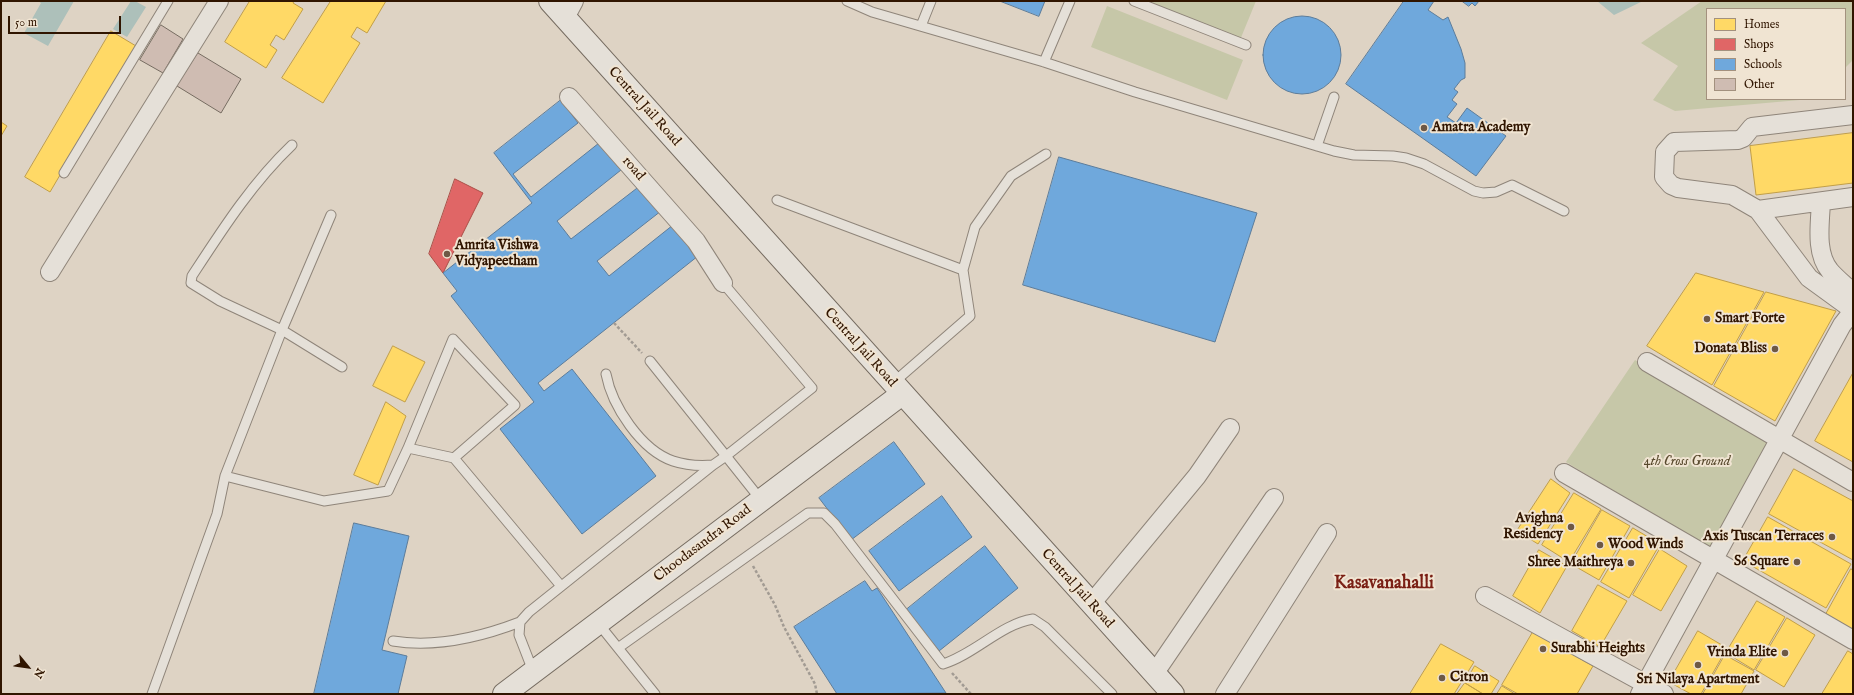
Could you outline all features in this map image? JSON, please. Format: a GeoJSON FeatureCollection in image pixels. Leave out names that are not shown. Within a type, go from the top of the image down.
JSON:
{"type":"FeatureCollection","features":[{"type":"Feature","properties":{"kind":"main road","name":"Central Jail Road"},"geometry":{"type":"LineString","coordinates":[[550,1],[569,10],[897,389],[1173,694]]}},
{"type":"Feature","properties":{"kind":"main road","name":"Choodasandra Road"},"geometry":{"type":"LineString","coordinates":[[504,694],[761,500],[897,389]]}},
{"type":"Feature","properties":{"kind":"street"},"geometry":{"type":"LineString","coordinates":[[50,272],[219,1]]}},
{"type":"Feature","properties":{"kind":"street","name":"road"},"geometry":{"type":"LineString","coordinates":[[569,98],[696,241],[722,283]]}},
{"type":"Feature","properties":{"kind":"street"},"geometry":{"type":"LineString","coordinates":[[1643,689],[1779,439],[1847,328],[1853,311],[1809,278],[1758,210],[1732,195],[1678,188],[1666,181],[1664,177],[1665,152],[1674,142],[1738,140],[1744,138],[1752,127],[1853,115]]}},
{"type":"Feature","properties":{"kind":"street"},"geometry":{"type":"LineString","coordinates":[[1758,210],[1853,197]]}},
{"type":"Feature","properties":{"kind":"street"},"geometry":{"type":"LineString","coordinates":[[1821,202],[1819,238],[1824,261],[1831,272],[1853,293]]}},
{"type":"Feature","properties":{"kind":"street"},"geometry":{"type":"LineString","coordinates":[[1647,362],[1853,482]]}},
{"type":"Feature","properties":{"kind":"street"},"geometry":{"type":"LineString","coordinates":[[1091,604],[1197,476],[1230,428]]}},
{"type":"Feature","properties":{"kind":"street"},"geometry":{"type":"LineString","coordinates":[[1564,473],[1853,640]]}},
{"type":"Feature","properties":{"kind":"street"},"geometry":{"type":"LineString","coordinates":[[1154,674],[1274,498]]}},
{"type":"Feature","properties":{"kind":"street"},"geometry":{"type":"LineString","coordinates":[[1225,694],[1327,533]]}},
{"type":"Feature","properties":{"kind":"street"},"geometry":{"type":"LineString","coordinates":[[1485,596],[1643,689],[1664,694]]}},
{"type":"Feature","properties":{"kind":"lane"},"geometry":{"type":"LineString","coordinates":[[64,173],[168,1]]}},
{"type":"Feature","properties":{"kind":"lane"},"geometry":{"type":"LineString","coordinates":[[847,1],[872,12],[1044,62],[1135,92],[1317,146],[1354,155],[1393,156],[1406,158],[1424,164],[1474,191],[1483,193],[1496,192],[1512,185],[1564,211]]}},
{"type":"Feature","properties":{"kind":"lane"},"geometry":{"type":"LineString","coordinates":[[921,26],[931,1]]}},
{"type":"Feature","properties":{"kind":"lane"},"geometry":{"type":"LineString","coordinates":[[1044,62],[1070,1]]}},
{"type":"Feature","properties":{"kind":"lane"},"geometry":{"type":"LineString","coordinates":[[1134,1],[1246,45]]}},
{"type":"Feature","properties":{"kind":"lane"},"geometry":{"type":"LineString","coordinates":[[1317,146],[1334,97]]}},
{"type":"Feature","properties":{"kind":"lane"},"geometry":{"type":"LineString","coordinates":[[292,145],[266,173],[225,224],[192,276],[191,283],[220,301],[282,330],[342,367]]}},
{"type":"Feature","properties":{"kind":"lane"},"geometry":{"type":"LineString","coordinates":[[897,389],[970,316],[963,270],[976,227],[1011,176],[1046,154]]}},
{"type":"Feature","properties":{"kind":"lane"},"geometry":{"type":"LineString","coordinates":[[777,200],[963,270]]}},
{"type":"Feature","properties":{"kind":"lane"},"geometry":{"type":"LineString","coordinates":[[152,694],[217,514],[225,476],[282,330],[331,215]]}},
{"type":"Feature","properties":{"kind":"lane"},"geometry":{"type":"LineString","coordinates":[[393,641],[408,644],[459,639],[479,636],[520,622],[529,612],[561,586],[812,388],[722,283]]}},
{"type":"Feature","properties":{"kind":"lane"},"geometry":{"type":"LineString","coordinates":[[225,476],[324,501],[388,491],[408,448],[453,339],[515,405],[454,458]]}},
{"type":"Feature","properties":{"kind":"lane"},"geometry":{"type":"LineString","coordinates":[[650,361],[761,500]]}},
{"type":"Feature","properties":{"kind":"lane"},"geometry":{"type":"LineString","coordinates":[[606,374],[609,388],[625,420],[653,449],[675,462],[699,466],[713,465]]}},
{"type":"Feature","properties":{"kind":"lane"},"geometry":{"type":"LineString","coordinates":[[408,448],[454,458],[561,586]]}},
{"type":"Feature","properties":{"kind":"lane"},"geometry":{"type":"LineString","coordinates":[[618,648],[808,513],[824,513],[835,524],[943,664],[957,660],[1020,621],[1033,619],[1045,628],[1112,694]]}},
{"type":"Feature","properties":{"kind":"lane"},"geometry":{"type":"LineString","coordinates":[[520,622],[519,635],[534,672]]}},
{"type":"Feature","properties":{"kind":"lane"},"geometry":{"type":"LineString","coordinates":[[598,623],[655,694]]}},
{"type":"Feature","properties":{"kind":"path"},"geometry":{"type":"LineString","coordinates":[[614,323],[650,361]]}},
{"type":"Feature","properties":{"kind":"path"},"geometry":{"type":"LineString","coordinates":[[746,557],[762,580],[775,605],[784,628],[815,684],[817,694]]}},
{"type":"Feature","properties":{"kind":"path"},"geometry":{"type":"LineString","coordinates":[[943,664],[971,694]]}},
{"type":"Feature","properties":{"kind":"green space"},"geometry":{"type":"Polygon","coordinates":[[[1142,1],[1256,1],[1240,40],[1142,1]]]}},
{"type":"Feature","properties":{"kind":"green space"},"geometry":{"type":"Polygon","coordinates":[[[1702,1],[1853,1],[1853,60],[1846,67],[1846,8],[1706,8],[1706,100],[1800,100],[1675,111],[1653,100],[1678,66],[1641,43],[1702,1]]]}},
{"type":"Feature","properties":{"kind":"green space"},"geometry":{"type":"Polygon","coordinates":[[[1107,6],[1243,60],[1227,100],[1091,47],[1107,6]]]}},
{"type":"Feature","properties":{"kind":"green space","name":"4th Cross Ground"},"geometry":{"type":"Polygon","coordinates":[[[1635,360],[1774,441],[1712,550],[1566,462],[1635,360]]]}},
{"type":"Feature","properties":{"kind":"shaded area"},"geometry":{"type":"Polygon","coordinates":[[[38,1],[74,1],[48,46],[24,33],[41,3],[38,1]]]}},
{"type":"Feature","properties":{"kind":"shaded area"},"geometry":{"type":"Polygon","coordinates":[[[131,1],[135,1],[146,7],[127,37],[113,29],[131,1]]]}},
{"type":"Feature","properties":{"kind":"shaded area"},"geometry":{"type":"Polygon","coordinates":[[[1597,1],[1643,1],[1614,15],[1597,1]]]}},
{"type":"Feature","properties":{"kind":"building: Homes"},"geometry":{"type":"Polygon","coordinates":[[[250,1],[294,1],[293,3],[303,9],[284,40],[276,35],[270,45],[277,50],[266,68],[225,42],[250,1]]]}},
{"type":"Feature","properties":{"kind":"building: Homes"},"geometry":{"type":"Polygon","coordinates":[[[331,1],[386,1],[367,33],[357,27],[351,37],[360,43],[323,103],[282,78],[331,1]]]}},
{"type":"Feature","properties":{"kind":"building: Homes"},"geometry":{"type":"Polygon","coordinates":[[[111,31],[136,46],[50,192],[25,177],[111,31]]]}},
{"type":"Feature","properties":{"kind":"building: Homes"},"geometry":{"type":"Polygon","coordinates":[[[1,122],[7,126],[1,136],[1,122]]]}},
{"type":"Feature","properties":{"kind":"building: Homes"},"geometry":{"type":"Polygon","coordinates":[[[1853,133],[1853,183],[1756,195],[1750,146],[1853,133]]]}},
{"type":"Feature","properties":{"kind":"building: Homes","name":"Smart Forte"},"geometry":{"type":"Polygon","coordinates":[[[1696,273],[1764,292],[1712,385],[1647,346],[1696,273]]]}},
{"type":"Feature","properties":{"kind":"building: Homes","name":"Donata Bliss"},"geometry":{"type":"Polygon","coordinates":[[[1766,292],[1836,311],[1775,421],[1714,386],[1766,292]]]}},
{"type":"Feature","properties":{"kind":"building: Homes"},"geometry":{"type":"Polygon","coordinates":[[[393,346],[425,362],[405,402],[373,386],[393,346]]]}},
{"type":"Feature","properties":{"kind":"building: Homes"},"geometry":{"type":"Polygon","coordinates":[[[1853,373],[1853,462],[1815,441],[1853,373]]]}},
{"type":"Feature","properties":{"kind":"building: Homes"},"geometry":{"type":"Polygon","coordinates":[[[386,402],[406,416],[378,485],[354,475],[386,402]]]}},
{"type":"Feature","properties":{"kind":"building: Homes","name":"Axis Tuscan Terraces"},"geometry":{"type":"Polygon","coordinates":[[[1794,469],[1853,501],[1853,560],[1769,514],[1794,469]]]}},
{"type":"Feature","properties":{"kind":"building: Homes"},"geometry":{"type":"Polygon","coordinates":[[[1551,479],[1570,493],[1538,544],[1517,531],[1551,479]]]}},
{"type":"Feature","properties":{"kind":"building: Homes","name":"Avighna Residency"},"geometry":{"type":"Polygon","coordinates":[[[1574,493],[1601,509],[1569,562],[1542,545],[1574,493]]]}},
{"type":"Feature","properties":{"kind":"building: Homes","name":"Wood Winds"},"geometry":{"type":"Polygon","coordinates":[[[1602,510],[1630,526],[1599,580],[1571,564],[1602,510]]]}},
{"type":"Feature","properties":{"kind":"building: Homes","name":"S6 Square"},"geometry":{"type":"Polygon","coordinates":[[[1768,517],[1851,564],[1826,608],[1743,561],[1768,517]]]}},
{"type":"Feature","properties":{"kind":"building: Homes","name":"Shree Maithreya"},"geometry":{"type":"Polygon","coordinates":[[[1633,528],[1660,544],[1629,598],[1601,582],[1633,528]]]}},
{"type":"Feature","properties":{"kind":"building: Homes"},"geometry":{"type":"Polygon","coordinates":[[[1660,549],[1687,566],[1661,611],[1633,595],[1660,549]]]}},
{"type":"Feature","properties":{"kind":"building: Homes"},"geometry":{"type":"Polygon","coordinates":[[[1539,550],[1567,566],[1540,613],[1513,596],[1539,550]]]}},
{"type":"Feature","properties":{"kind":"building: Homes"},"geometry":{"type":"Polygon","coordinates":[[[1851,569],[1853,570],[1853,632],[1825,616],[1851,569]]]}},
{"type":"Feature","properties":{"kind":"building: Homes"},"geometry":{"type":"Polygon","coordinates":[[[1598,585],[1627,601],[1600,647],[1572,631],[1598,585]]]}},
{"type":"Feature","properties":{"kind":"building: Homes"},"geometry":{"type":"Polygon","coordinates":[[[1757,601],[1785,617],[1754,670],[1726,653],[1757,601]]]}},
{"type":"Feature","properties":{"kind":"building: Homes","name":"Vrinda Elite"},"geometry":{"type":"Polygon","coordinates":[[[1787,618],[1815,635],[1784,687],[1756,670],[1787,618]]]}},
{"type":"Feature","properties":{"kind":"building: Homes","name":"Sri Nilaya Apartment"},"geometry":{"type":"Polygon","coordinates":[[[1698,631],[1727,648],[1701,694],[1691,694],[1669,682],[1698,631]]]}},
{"type":"Feature","properties":{"kind":"building: Homes","name":"Surabhi Heights"},"geometry":{"type":"Polygon","coordinates":[[[1533,632],[1593,666],[1577,694],[1518,694],[1502,685],[1533,632]]]}},
{"type":"Feature","properties":{"kind":"building: Homes","name":"Citron"},"geometry":{"type":"Polygon","coordinates":[[[1441,644],[1474,662],[1454,694],[1410,694],[1441,644]]]}},
{"type":"Feature","properties":{"kind":"building: Homes"},"geometry":{"type":"Polygon","coordinates":[[[1848,651],[1853,654],[1853,694],[1822,694],[1848,651]]]}},
{"type":"Feature","properties":{"kind":"building: Homes"},"geometry":{"type":"Polygon","coordinates":[[[1725,655],[1754,671],[1741,694],[1703,694],[1725,655]]]}},
{"type":"Feature","properties":{"kind":"building: Homes"},"geometry":{"type":"Polygon","coordinates":[[[1475,666],[1499,681],[1491,694],[1483,694],[1465,683],[1475,666]]]}},
{"type":"Feature","properties":{"kind":"building: Homes"},"geometry":{"type":"Polygon","coordinates":[[[1465,683],[1483,694],[1457,694],[1465,683]]]}},
{"type":"Feature","properties":{"kind":"building: Homes"},"geometry":{"type":"Polygon","coordinates":[[[1502,686],[1515,694],[1497,694],[1502,686]]]}},
{"type":"Feature","properties":{"kind":"building: Shops"},"geometry":{"type":"Polygon","coordinates":[[[455,179],[483,193],[443,273],[429,254],[455,179]]]}},
{"type":"Feature","properties":{"kind":"building: Schools"},"geometry":{"type":"Polygon","coordinates":[[[1000,1],[1045,1],[1039,16],[1000,1]]]}},
{"type":"Feature","properties":{"kind":"building: Schools"},"geometry":{"type":"Polygon","coordinates":[[[1404,1],[1434,1],[1428,10],[1443,20],[1448,17],[1461,49],[1465,63],[1465,78],[1461,80],[1454,89],[1458,92],[1452,100],[1457,104],[1447,117],[1456,123],[1467,108],[1506,136],[1476,176],[1346,84],[1404,1]]]}},
{"type":"Feature","properties":{"kind":"building: Schools"},"geometry":{"type":"Polygon","coordinates":[[[1462,1],[1479,1],[1475,6],[1472,3],[1469,6],[1462,1]]]}},
{"type":"Feature","properties":{"kind":"building: Schools"},"geometry":{"type":"Polygon","coordinates":[[[1302,16],[1317,19],[1330,27],[1338,40],[1341,55],[1338,70],[1330,83],[1317,91],[1302,94],[1287,91],[1274,83],[1266,70],[1263,55],[1266,40],[1274,27],[1287,19],[1302,16]]]}},
{"type":"Feature","properties":{"kind":"building: Schools"},"geometry":{"type":"Polygon","coordinates":[[[561,100],[578,123],[513,174],[531,197],[599,143],[621,170],[557,221],[571,239],[641,185],[661,211],[597,261],[609,276],[673,225],[698,256],[538,383],[544,391],[572,369],[656,476],[582,534],[500,429],[534,402],[451,296],[457,291],[443,273],[532,203],[494,153],[561,100]]]}},
{"type":"Feature","properties":{"kind":"building: Schools"},"geometry":{"type":"Polygon","coordinates":[[[1059,157],[1257,213],[1215,342],[1023,285],[1059,157]]]}},
{"type":"Feature","properties":{"kind":"building: Schools"},"geometry":{"type":"Polygon","coordinates":[[[894,442],[925,484],[851,540],[819,498],[894,442]]]}},
{"type":"Feature","properties":{"kind":"building: Schools"},"geometry":{"type":"Polygon","coordinates":[[[942,496],[972,537],[899,591],[869,551],[942,496]]]}},
{"type":"Feature","properties":{"kind":"building: Schools"},"geometry":{"type":"Polygon","coordinates":[[[354,523],[409,536],[382,650],[407,656],[398,694],[314,694],[354,523]]]}},
{"type":"Feature","properties":{"kind":"building: Schools"},"geometry":{"type":"Polygon","coordinates":[[[985,546],[1018,588],[939,651],[906,610],[985,546]]]}},
{"type":"Feature","properties":{"kind":"building: Schools"},"geometry":{"type":"Polygon","coordinates":[[[865,581],[872,591],[877,588],[946,693],[837,694],[794,627],[865,581]]]}},
{"type":"Feature","properties":{"kind":"building: Other"},"geometry":{"type":"Polygon","coordinates":[[[161,25],[183,39],[163,73],[140,60],[161,25]]]}},
{"type":"Feature","properties":{"kind":"building: Other"},"geometry":{"type":"Polygon","coordinates":[[[198,53],[241,79],[221,113],[177,86],[198,53]]]}},
{"type":"Feature","properties":{"kind":"place","name":"Amatra Academy"},"geometry":{"type":"Point","coordinates":[1424,128]}},
{"type":"Feature","properties":{"kind":"place","name":"Amrita Vishwa Vidyapeetham"},"geometry":{"type":"Point","coordinates":[447,254]}},
{"type":"Feature","properties":{"kind":"place","name":"Smart Forte"},"geometry":{"type":"Point","coordinates":[1707,319]}},
{"type":"Feature","properties":{"kind":"place","name":"Donata Bliss"},"geometry":{"type":"Point","coordinates":[1775,349]}},
{"type":"Feature","properties":{"kind":"place","name":"Avighna Residency"},"geometry":{"type":"Point","coordinates":[1571,527]}},
{"type":"Feature","properties":{"kind":"place","name":"Axis Tuscan Terraces"},"geometry":{"type":"Point","coordinates":[1832,537]}},
{"type":"Feature","properties":{"kind":"place","name":"Wood Winds"},"geometry":{"type":"Point","coordinates":[1600,545]}},
{"type":"Feature","properties":{"kind":"place","name":"S6 Square"},"geometry":{"type":"Point","coordinates":[1797,562]}},
{"type":"Feature","properties":{"kind":"place","name":"Shree Maithreya"},"geometry":{"type":"Point","coordinates":[1631,563]}},
{"type":"Feature","properties":{"kind":"place","name":"Surabhi Heights"},"geometry":{"type":"Point","coordinates":[1543,649]}},
{"type":"Feature","properties":{"kind":"place","name":"Vrinda Elite"},"geometry":{"type":"Point","coordinates":[1785,653]}},
{"type":"Feature","properties":{"kind":"place","name":"Sri Nilaya Apartment"},"geometry":{"type":"Point","coordinates":[1698,665]}},
{"type":"Feature","properties":{"kind":"place","name":"Citron"},"geometry":{"type":"Point","coordinates":[1442,678]}},
{"type":"Feature","properties":{"kind":"district","name":"Kasavanahalli"},"geometry":{"type":"Point","coordinates":[1384,584]}}]}
